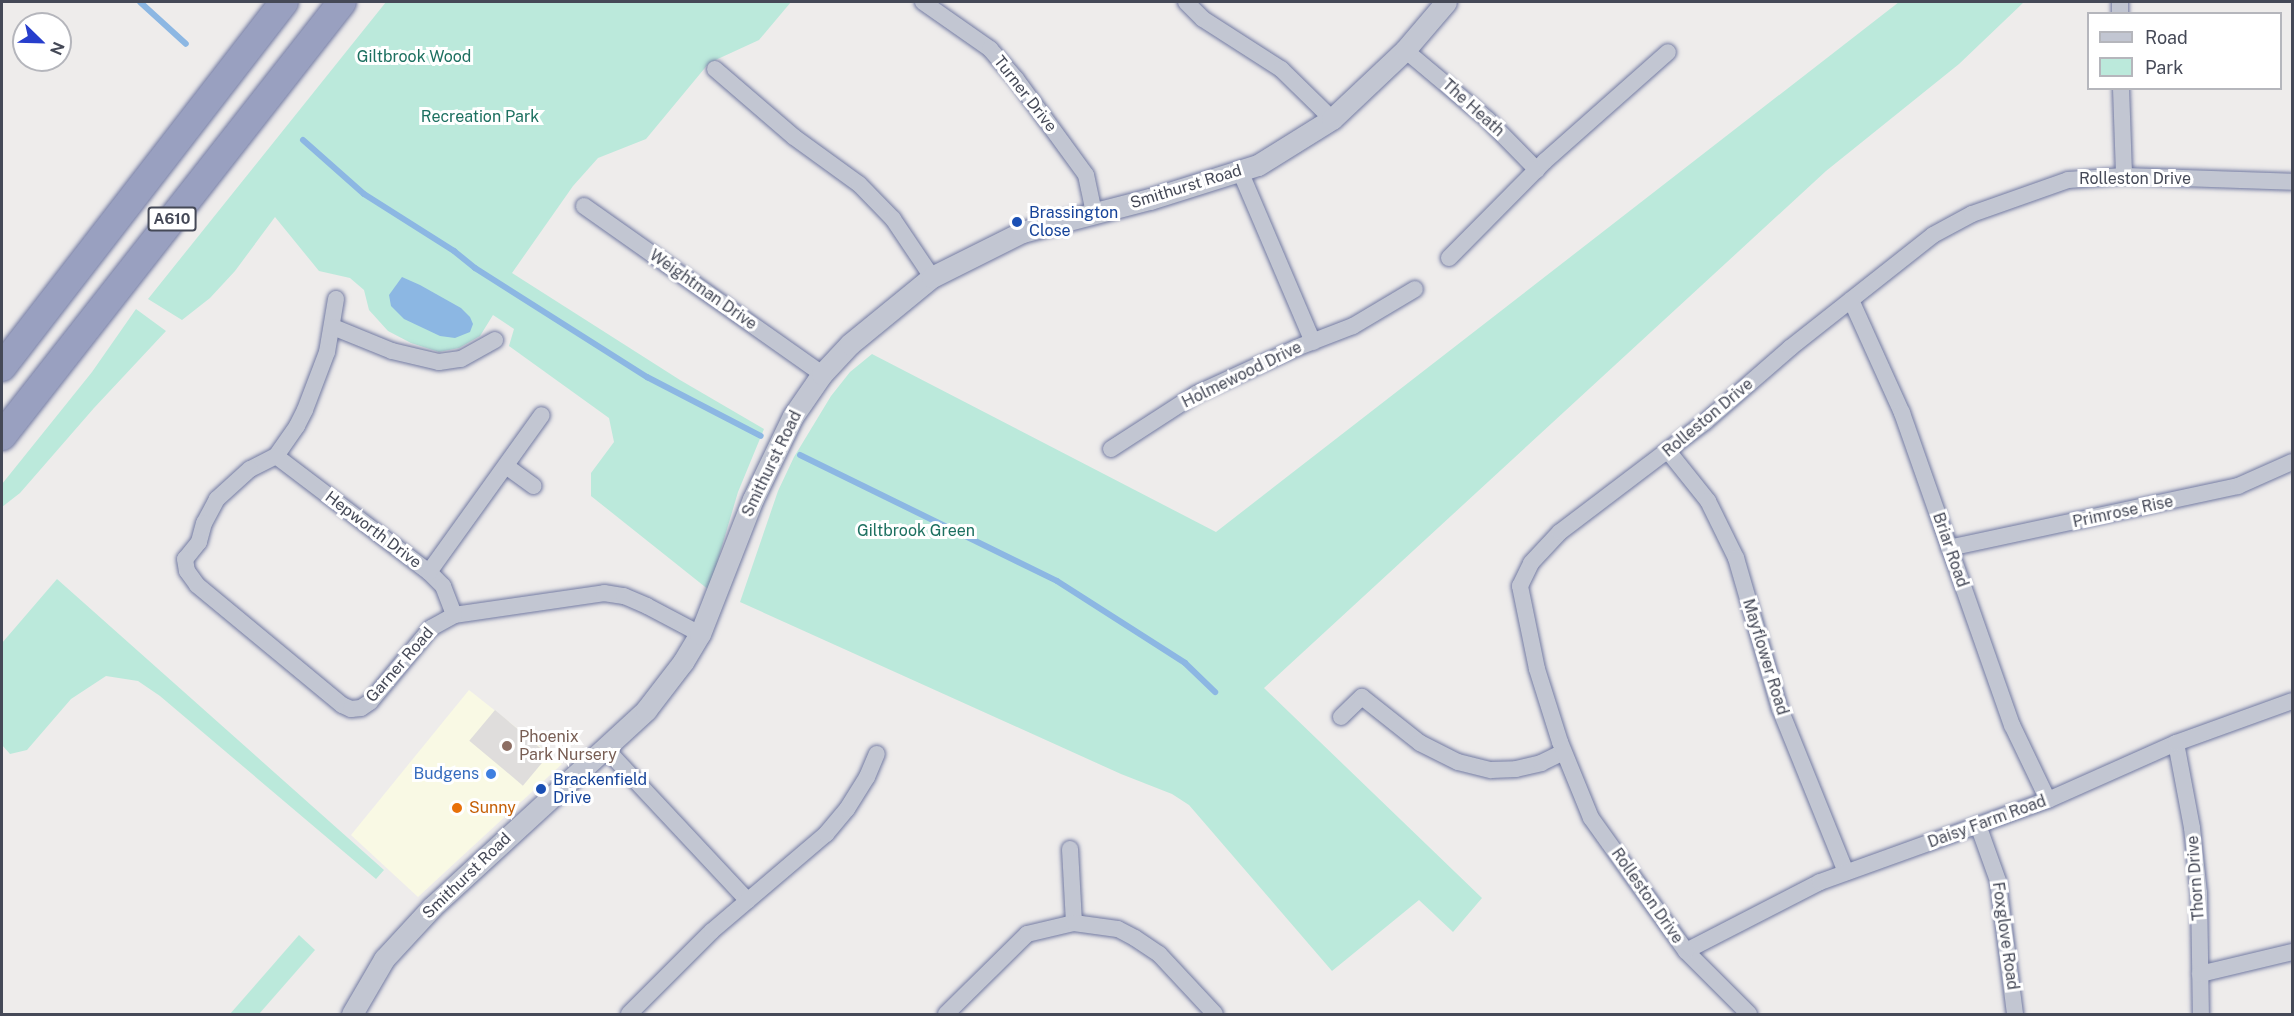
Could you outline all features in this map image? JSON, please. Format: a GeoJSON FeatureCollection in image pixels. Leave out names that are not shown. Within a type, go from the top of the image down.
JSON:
{"type":"FeatureCollection","features":[{"type":"Feature","properties":{"kind":"highway","name":"A610"},"geometry":{"type":"LineString","coordinates":[[2,367],[284,2]]}},
{"type":"Feature","properties":{"kind":"highway","name":"A610"},"geometry":{"type":"LineString","coordinates":[[2,436],[342,2]]}},
{"type":"Feature","properties":{"kind":"street","name":"Turner Drive"},"geometry":{"type":"LineString","coordinates":[[922,2],[990,50],[1017,79],[1086,175],[1094,213]]}},
{"type":"Feature","properties":{"kind":"street"},"geometry":{"type":"LineString","coordinates":[[1186,2],[1203,19],[1281,69],[1332,119]]}},
{"type":"Feature","properties":{"kind":"street","name":"Smithurst Road"},"geometry":{"type":"LineString","coordinates":[[352,1014],[384,959],[432,907],[646,710],[700,634],[724,579],[753,499],[793,416],[822,374],[850,344],[932,277],[1022,232],[1258,165],[1332,119],[1405,50],[1446,2]]}},
{"type":"Feature","properties":{"kind":"street","name":"The Heath"},"geometry":{"type":"LineString","coordinates":[[1405,50],[1488,120],[1537,170]]}},
{"type":"Feature","properties":{"kind":"street"},"geometry":{"type":"LineString","coordinates":[[1449,258],[1537,170],[1668,52]]}},
{"type":"Feature","properties":{"kind":"street"},"geometry":{"type":"LineString","coordinates":[[715,69],[794,137],[859,184],[893,219],[932,277]]}},
{"type":"Feature","properties":{"kind":"street"},"geometry":{"type":"LineString","coordinates":[[2121,90],[2124,176]]}},
{"type":"Feature","properties":{"kind":"street","name":"Holmewood Drive"},"geometry":{"type":"LineString","coordinates":[[1240,171],[1313,342]]}},
{"type":"Feature","properties":{"kind":"street","name":"Rolleston Drive"},"geometry":{"type":"LineString","coordinates":[[1686,951],[1591,818],[1564,752],[1537,669],[1520,586],[1531,563],[1560,532],[1668,451],[1933,235],[1972,214],[2068,180],[2124,176],[2292,182]]}},
{"type":"Feature","properties":{"kind":"street","name":"Weightman Drive"},"geometry":{"type":"LineString","coordinates":[[584,206],[822,374]]}},
{"type":"Feature","properties":{"kind":"street","name":"Holmewood Drive"},"geometry":{"type":"LineString","coordinates":[[1111,449],[1196,394],[1353,326],[1415,289]]}},
{"type":"Feature","properties":{"kind":"street"},"geometry":{"type":"LineString","coordinates":[[276,456],[305,410],[327,352],[336,299]]}},
{"type":"Feature","properties":{"kind":"street","name":"Briar Road"},"geometry":{"type":"LineString","coordinates":[[1851,300],[1902,413],[2012,724],[2048,800]]}},
{"type":"Feature","properties":{"kind":"street"},"geometry":{"type":"LineString","coordinates":[[333,327],[392,351],[439,362],[461,359],[495,340]]}},
{"type":"Feature","properties":{"kind":"street"},"geometry":{"type":"LineString","coordinates":[[429,572],[542,415]]}},
{"type":"Feature","properties":{"kind":"street","name":"Mayflower Road"},"geometry":{"type":"LineString","coordinates":[[1668,451],[1708,501],[1736,558],[1780,709],[1846,872]]}},
{"type":"Feature","properties":{"kind":"street","name":"Garner Road"},"geometry":{"type":"LineString","coordinates":[[276,456],[250,469],[218,499],[204,523],[199,542],[185,559],[186,571],[197,585],[342,705],[351,709],[361,708],[370,702],[431,628],[454,615],[604,593],[624,596],[700,634]]}},
{"type":"Feature","properties":{"kind":"street","name":"Hepworth Drive"},"geometry":{"type":"LineString","coordinates":[[276,456],[429,572],[443,586],[454,615]]}},
{"type":"Feature","properties":{"kind":"street","name":"Primrose Rise"},"geometry":{"type":"LineString","coordinates":[[1949,548],[2238,486],[2292,462]]}},
{"type":"Feature","properties":{"kind":"street"},"geometry":{"type":"LineString","coordinates":[[506,466],[534,486]]}},
{"type":"Feature","properties":{"kind":"street"},"geometry":{"type":"LineString","coordinates":[[1341,717],[1362,697],[1420,744],[1458,762],[1491,770],[1516,769],[1541,763],[1564,752]]}},
{"type":"Feature","properties":{"kind":"street","name":"Daisy Farm Road"},"geometry":{"type":"LineString","coordinates":[[1686,951],[1820,882],[2048,800],[2176,743],[2292,701]]}},
{"type":"Feature","properties":{"kind":"street","name":"Thorn Drive"},"geometry":{"type":"LineString","coordinates":[[2176,743],[2192,828],[2199,893],[2200,1014]]}},
{"type":"Feature","properties":{"kind":"street"},"geometry":{"type":"LineString","coordinates":[[605,748],[748,901]]}},
{"type":"Feature","properties":{"kind":"street"},"geometry":{"type":"LineString","coordinates":[[629,1014],[712,931],[826,834],[847,809],[867,777],[877,754]]}},
{"type":"Feature","properties":{"kind":"street","name":"Foxglove Road"},"geometry":{"type":"LineString","coordinates":[[1978,825],[1998,881],[2015,1014]]}},
{"type":"Feature","properties":{"kind":"street"},"geometry":{"type":"LineString","coordinates":[[1070,849],[1074,923]]}},
{"type":"Feature","properties":{"kind":"street"},"geometry":{"type":"LineString","coordinates":[[946,1014],[1027,934],[1074,923],[1118,929],[1135,938],[1159,954],[1215,1014]]}},
{"type":"Feature","properties":{"kind":"street"},"geometry":{"type":"LineString","coordinates":[[1686,951],[1749,1014]]}},
{"type":"Feature","properties":{"kind":"street"},"geometry":{"type":"LineString","coordinates":[[2200,974],[2292,952]]}},
{"type":"Feature","properties":{"kind":"shaded area"},"geometry":{"type":"Polygon","coordinates":[[[469,690],[562,764],[418,897],[351,835],[469,690]]]}},
{"type":"Feature","properties":{"kind":"shaded area","name":"Phoenix Park Nursery"},"geometry":{"type":"Polygon","coordinates":[[[495,710],[549,755],[523,786],[469,741],[495,710]]]}},
{"type":"Feature","properties":{"kind":"green space"},"geometry":{"type":"Polygon","coordinates":[[[386,2],[791,2],[759,40],[709,63],[646,139],[598,158],[573,186],[512,273],[680,380],[764,429],[738,492],[709,590],[591,496],[591,473],[614,442],[609,418],[509,346],[514,329],[493,315],[480,336],[459,348],[439,352],[411,343],[388,331],[369,310],[364,290],[350,278],[319,271],[275,217],[235,271],[210,298],[182,320],[148,299],[386,2]]]}},
{"type":"Feature","properties":{"kind":"green space","name":"Giltbrook Green"},"geometry":{"type":"Polygon","coordinates":[[[1899,2],[2024,2],[1959,64],[1826,171],[1264,688],[1482,898],[1453,932],[1419,900],[1332,971],[1189,805],[1172,794],[1121,774],[740,602],[778,491],[794,457],[831,396],[850,372],[872,354],[1216,532],[1899,2]]]}},
{"type":"Feature","properties":{"kind":"green space"},"geometry":{"type":"Polygon","coordinates":[[[136,309],[166,331],[94,408],[20,493],[2,507],[2,484],[92,372],[136,309]]]}},
{"type":"Feature","properties":{"kind":"green space"},"geometry":{"type":"Polygon","coordinates":[[[57,579],[384,870],[376,879],[160,696],[138,681],[106,676],[71,699],[27,750],[10,754],[2,745],[2,643],[57,579]]]}},
{"type":"Feature","properties":{"kind":"green space"},"geometry":{"type":"Polygon","coordinates":[[[299,935],[315,950],[259,1014],[230,1014],[299,935]]]}},
{"type":"Feature","properties":{"kind":"water"},"geometry":{"type":"Polygon","coordinates":[[[402,277],[461,308],[473,324],[470,332],[455,338],[440,336],[404,319],[391,306],[389,295],[402,277]]]}},
{"type":"Feature","properties":{"kind":"waterway"},"geometry":{"type":"LineString","coordinates":[[140,2],[186,44]]}},
{"type":"Feature","properties":{"kind":"waterway"},"geometry":{"type":"LineString","coordinates":[[303,140],[364,194],[454,251],[475,268],[647,377],[761,436]]}},
{"type":"Feature","properties":{"kind":"waterway"},"geometry":{"type":"LineString","coordinates":[[800,455],[1057,581],[1185,663],[1215,692]]}},
{"type":"Feature","properties":{"kind":"place","name":"Brassington Close"},"geometry":{"type":"Point","coordinates":[1017,222]}},
{"type":"Feature","properties":{"kind":"place","name":"Phoenix Park Nursery"},"geometry":{"type":"Point","coordinates":[507,746]}},
{"type":"Feature","properties":{"kind":"place","name":"Budgens"},"geometry":{"type":"Point","coordinates":[491,774]}},
{"type":"Feature","properties":{"kind":"place","name":"Brackenfield Drive"},"geometry":{"type":"Point","coordinates":[541,789]}},
{"type":"Feature","properties":{"kind":"place","name":"Sunny"},"geometry":{"type":"Point","coordinates":[457,808]}},
{"type":"Feature","properties":{"kind":"park label","name":"Giltbrook Wood"},"geometry":{"type":"Point","coordinates":[414,57]}},
{"type":"Feature","properties":{"kind":"park label","name":"Recreation Park"},"geometry":{"type":"Point","coordinates":[480,117]}}]}
